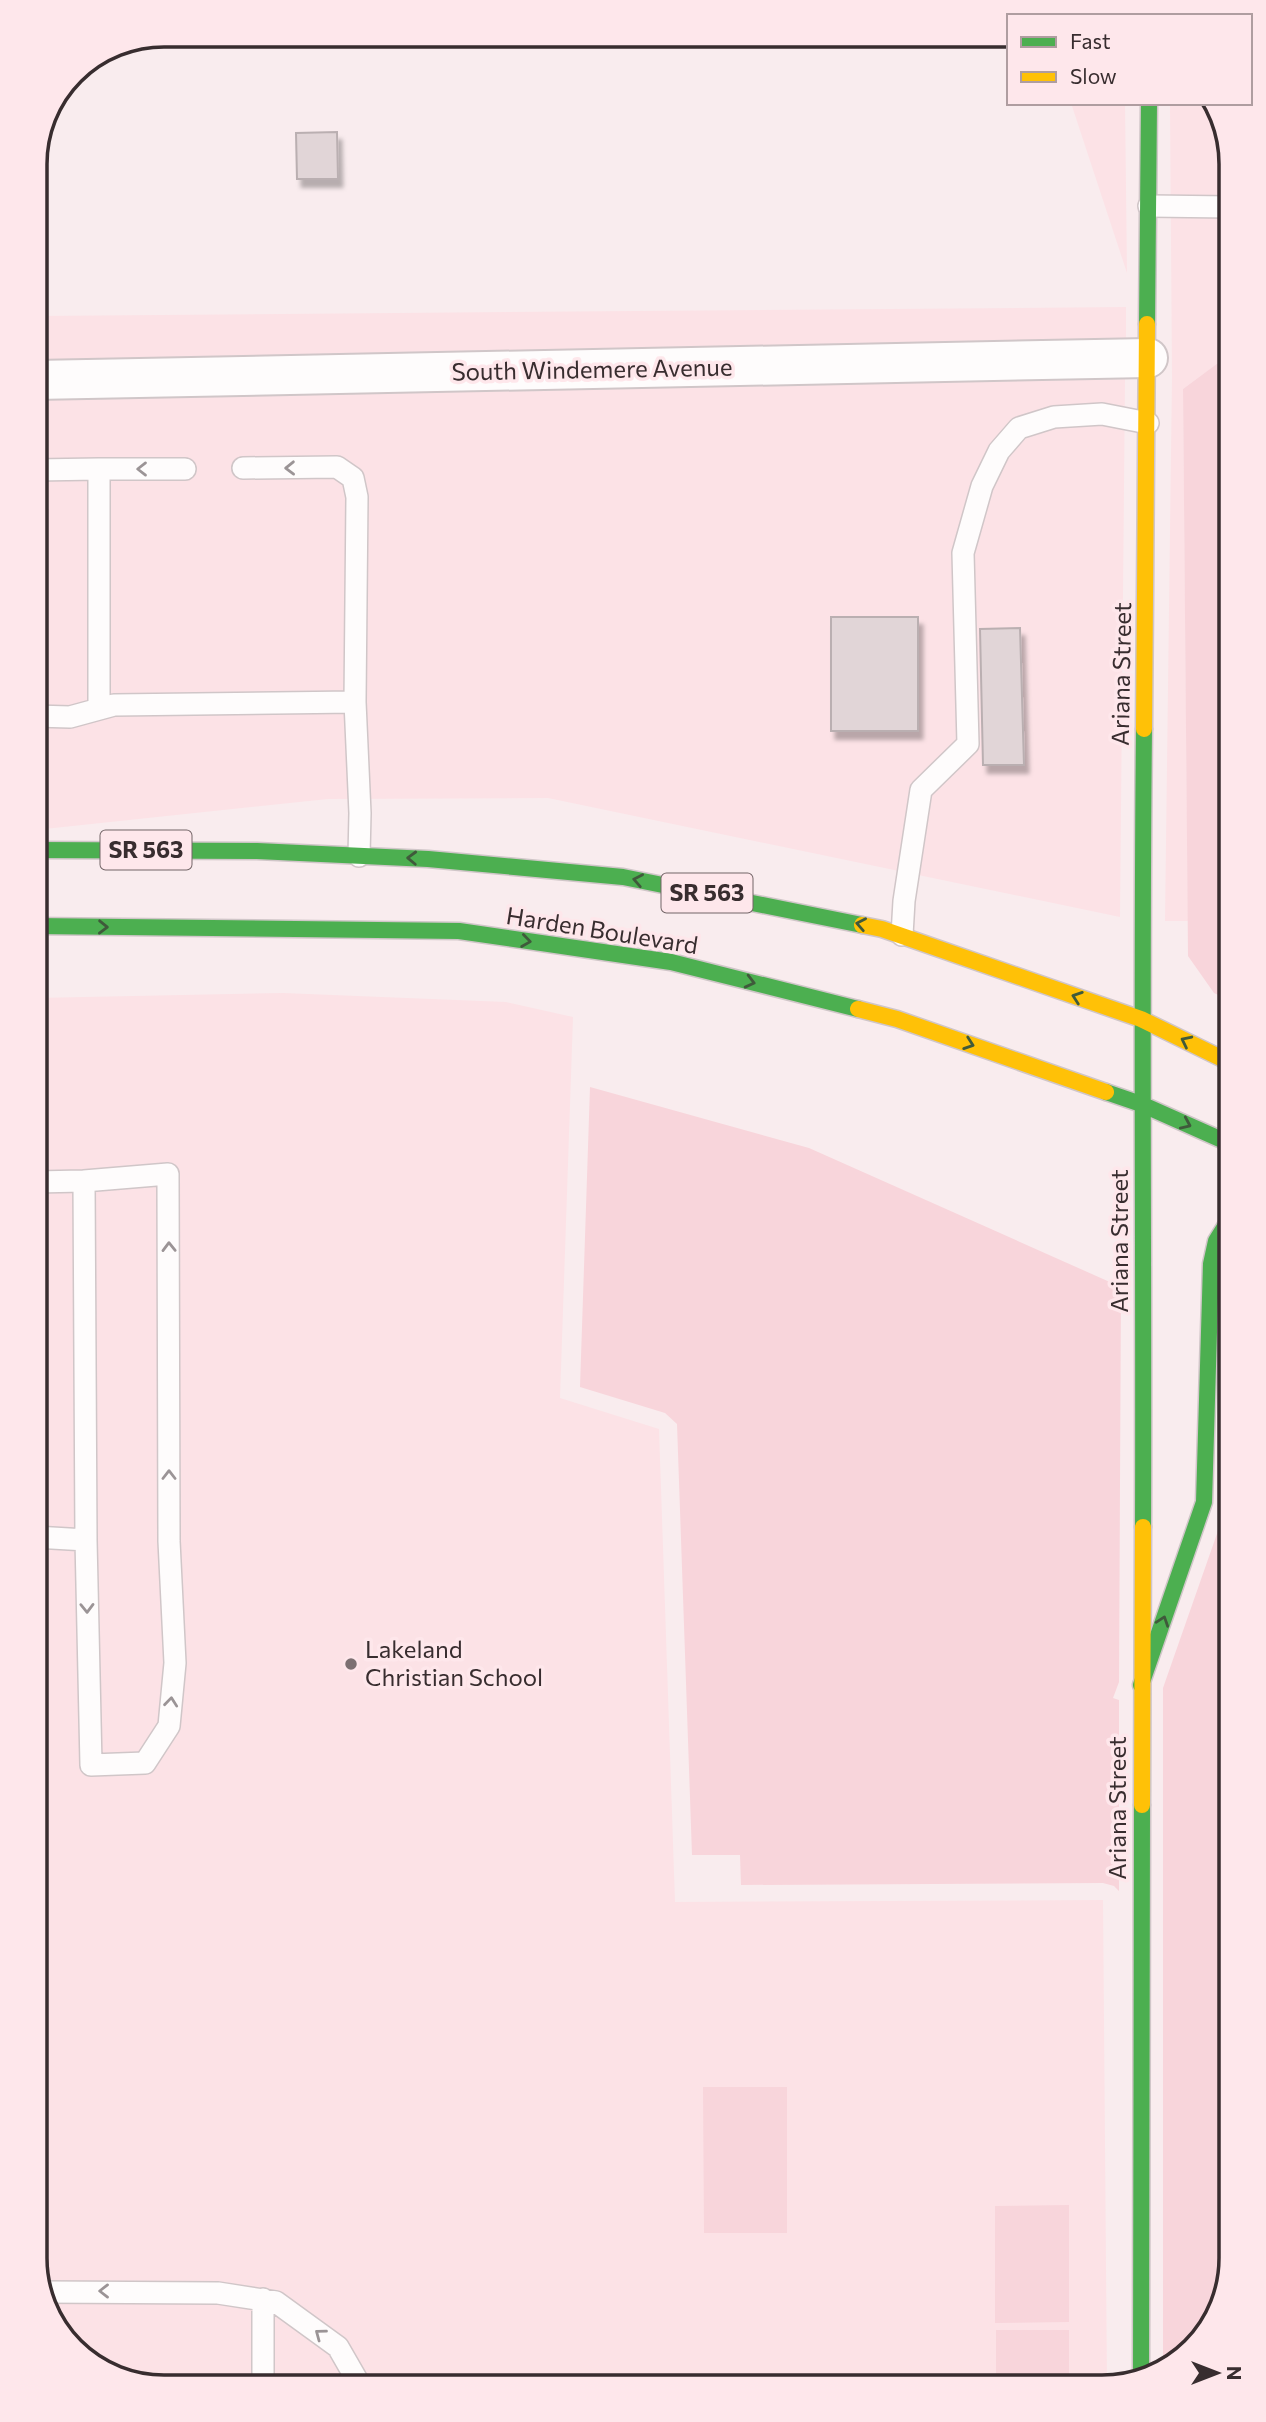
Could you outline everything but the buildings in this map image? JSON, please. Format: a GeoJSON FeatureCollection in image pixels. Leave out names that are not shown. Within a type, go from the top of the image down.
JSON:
{"type":"FeatureCollection","features":[{"type":"Feature","properties":{"kind":"main road","name":"Ariana Street"},"geometry":{"type":"LineString","coordinates":[[1141,2367],[1144,1192],[1141,1019],[1149,105]]}},
{"type":"Feature","properties":{"kind":"main road","name":"Harden Boulevard"},"geometry":{"type":"LineString","coordinates":[[48,850],[257,851],[428,859],[623,877],[882,929],[1141,1019]]}},
{"type":"Feature","properties":{"kind":"main road","name":"Harden Boulevard"},"geometry":{"type":"LineString","coordinates":[[48,926],[459,931],[671,962],[897,1019],[1141,1104],[1219,1139]]}},
{"type":"Feature","properties":{"kind":"main road","name":"SR 563"},"geometry":{"type":"LineString","coordinates":[[1141,1019],[1219,1057]]}},
{"type":"Feature","properties":{"kind":"main road"},"geometry":{"type":"LineString","coordinates":[[1141,1685],[1204,1502],[1211,1264],[1219,1236]]}},
{"type":"Feature","properties":{"kind":"street","name":"South Windemere Avenue"},"geometry":{"type":"LineString","coordinates":[[48,380],[1148,358]]}},
{"type":"Feature","properties":{"kind":"lane"},"geometry":{"type":"LineString","coordinates":[[1149,206],[1219,206]]}},
{"type":"Feature","properties":{"kind":"lane"},"geometry":{"type":"LineString","coordinates":[[902,935],[904,901],[921,790],[968,744],[963,553],[982,486],[999,451],[1019,428],[1054,417],[1102,415],[1147,423]]}},
{"type":"Feature","properties":{"kind":"lane"},"geometry":{"type":"LineString","coordinates":[[243,468],[337,467],[353,478],[357,497],[355,702],[360,813],[359,856]]}},
{"type":"Feature","properties":{"kind":"lane"},"geometry":{"type":"LineString","coordinates":[[99,469],[99,709]]}},
{"type":"Feature","properties":{"kind":"lane"},"geometry":{"type":"LineString","coordinates":[[48,470],[185,469]]}},
{"type":"Feature","properties":{"kind":"lane"},"geometry":{"type":"LineString","coordinates":[[48,716],[70,717],[114,705],[355,702]]}},
{"type":"Feature","properties":{"kind":"lane"},"geometry":{"type":"LineString","coordinates":[[48,1182],[168,1174],[169,1541],[175,1663],[169,1727],[145,1763],[91,1765],[86,1540],[84,1181]]}},
{"type":"Feature","properties":{"kind":"lane"},"geometry":{"type":"LineString","coordinates":[[47,1538],[86,1540]]}},
{"type":"Feature","properties":{"kind":"lane"},"geometry":{"type":"LineString","coordinates":[[53,2292],[218,2293],[276,2302],[338,2347],[354,2374]]}},
{"type":"Feature","properties":{"kind":"lane"},"geometry":{"type":"LineString","coordinates":[[263,2299],[263,2374]]}},
{"type":"Feature","properties":{"kind":"shaded area"},"geometry":{"type":"Polygon","coordinates":[[[1072,105],[1125,105],[1127,273],[1072,105]]]}},
{"type":"Feature","properties":{"kind":"shaded area"},"geometry":{"type":"Polygon","coordinates":[[[1170,105],[1202,105],[1210,120],[1219,164],[1219,363],[1183,389],[1188,921],[1165,921],[1172,377],[1170,105]]]}},
{"type":"Feature","properties":{"kind":"shaded area"},"geometry":{"type":"Polygon","coordinates":[[[1126,307],[1126,339],[48,360],[48,316],[1126,307]]]}},
{"type":"Feature","properties":{"kind":"shaded area"},"geometry":{"type":"Polygon","coordinates":[[[1219,363],[1219,995],[1214,993],[1188,956],[1183,389],[1219,363]]]}},
{"type":"Feature","properties":{"kind":"shaded area"},"geometry":{"type":"Polygon","coordinates":[[[1125,379],[1120,917],[548,798],[328,799],[48,829],[48,400],[1125,379]]]}},
{"type":"Feature","properties":{"kind":"shaded area","name":"Lakeland Christian School"},"geometry":{"type":"Polygon","coordinates":[[[283,993],[506,1002],[573,1017],[560,1398],[659,1429],[675,1902],[1103,1900],[1107,2374],[157,2374],[127,2369],[113,2363],[99,2355],[71,2329],[56,2302],[47,2258],[48,998],[283,993]]]}},
{"type":"Feature","properties":{"kind":"shaded area"},"geometry":{"type":"Polygon","coordinates":[[[590,1087],[809,1148],[1121,1287],[1119,1682],[1113,1698],[1119,1700],[1119,1891],[1114,1886],[1103,1883],[741,1885],[740,1855],[692,1855],[677,1424],[665,1413],[580,1387],[590,1087]]]}},
{"type":"Feature","properties":{"kind":"shaded area"},"geometry":{"type":"Polygon","coordinates":[[[1219,1528],[1219,2258],[1213,2295],[1207,2309],[1190,2335],[1182,2338],[1182,2343],[1163,2357],[1163,1688],[1219,1528]]]}},
{"type":"Feature","properties":{"kind":"shaded area"},"geometry":{"type":"Polygon","coordinates":[[[703,2087],[787,2087],[787,2233],[704,2233],[703,2087]]]}},
{"type":"Feature","properties":{"kind":"shaded area"},"geometry":{"type":"Polygon","coordinates":[[[1069,2205],[1069,2322],[995,2323],[995,2206],[1069,2205]]]}},
{"type":"Feature","properties":{"kind":"shaded area"},"geometry":{"type":"Polygon","coordinates":[[[996,2330],[1069,2330],[1069,2375],[996,2375],[996,2330]]]}},
{"type":"Feature","properties":{"kind":"traffic: fast"},"geometry":{"type":"LineString","coordinates":[[1147,324],[1149,105]]}},
{"type":"Feature","properties":{"kind":"traffic: fast"},"geometry":{"type":"LineString","coordinates":[[1143,1527],[1144,729]]}},
{"type":"Feature","properties":{"kind":"traffic: fast"},"geometry":{"type":"LineString","coordinates":[[48,850],[257,851],[428,859],[623,877],[862,925]]}},
{"type":"Feature","properties":{"kind":"traffic: fast"},"geometry":{"type":"LineString","coordinates":[[48,926],[459,931],[671,962],[858,1009]]}},
{"type":"Feature","properties":{"kind":"traffic: fast"},"geometry":{"type":"LineString","coordinates":[[1106,1092],[1141,1104],[1219,1139]]}},
{"type":"Feature","properties":{"kind":"traffic: fast"},"geometry":{"type":"LineString","coordinates":[[1141,1685],[1204,1502],[1211,1264],[1219,1236]]}},
{"type":"Feature","properties":{"kind":"traffic: fast"},"geometry":{"type":"LineString","coordinates":[[1141,2367],[1142,1805]]}},
{"type":"Feature","properties":{"kind":"traffic: slow"},"geometry":{"type":"LineString","coordinates":[[1144,729],[1147,324]]}},
{"type":"Feature","properties":{"kind":"traffic: slow"},"geometry":{"type":"LineString","coordinates":[[862,925],[882,929],[1141,1019],[1219,1057]]}},
{"type":"Feature","properties":{"kind":"traffic: slow"},"geometry":{"type":"LineString","coordinates":[[858,1009],[897,1019],[1106,1092]]}},
{"type":"Feature","properties":{"kind":"traffic: slow"},"geometry":{"type":"LineString","coordinates":[[1142,1805],[1143,1527]]}},
{"type":"Feature","properties":{"kind":"place","name":"Lakeland Christian School"},"geometry":{"type":"Point","coordinates":[351,1664]}}]}
